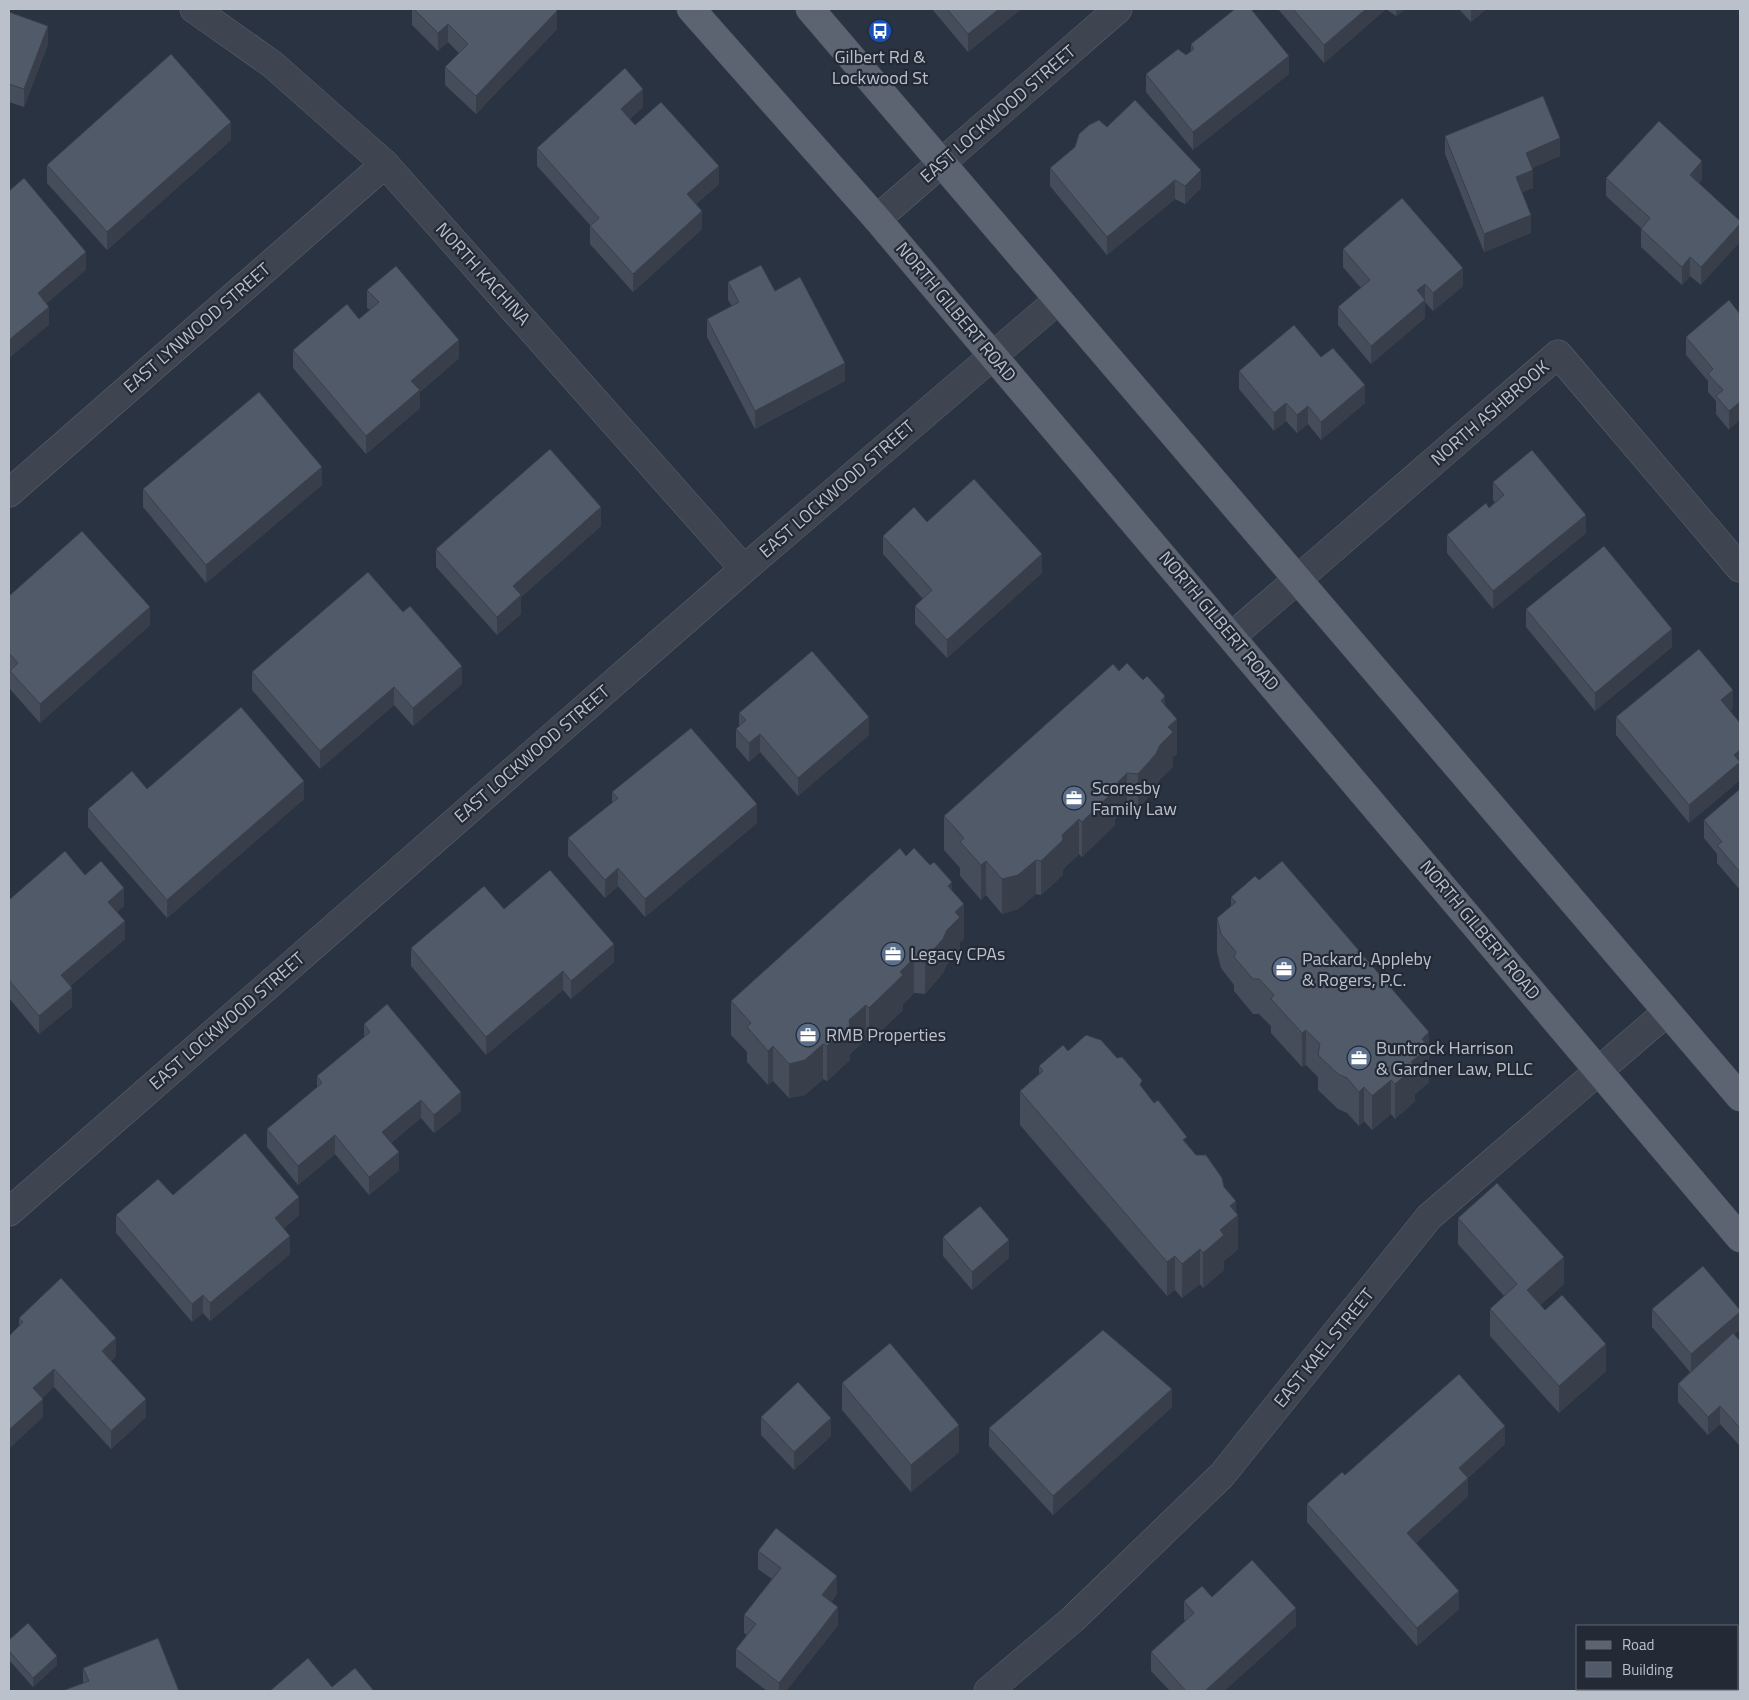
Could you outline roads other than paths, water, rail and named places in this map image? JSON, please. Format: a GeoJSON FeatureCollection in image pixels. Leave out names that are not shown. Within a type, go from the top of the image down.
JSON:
{"type":"FeatureCollection","features":[{"type":"Feature","properties":{"kind":"main road","name":"NORTH GILBERT ROAD"},"geometry":{"type":"LineString","coordinates":[[691,9],[877,219],[1740,1238]]}},
{"type":"Feature","properties":{"kind":"main road"},"geometry":{"type":"LineString","coordinates":[[810,9],[1296,581],[1740,1097]]}},
{"type":"Feature","properties":{"kind":"street","name":"NORTH KACHINA"},"geometry":{"type":"LineString","coordinates":[[194,9],[272,64],[385,164],[744,569]]}},
{"type":"Feature","properties":{"kind":"street","name":"EAST LOCKWOOD STREET"},"geometry":{"type":"LineString","coordinates":[[877,219],[942,165],[1118,9]]}},
{"type":"Feature","properties":{"kind":"street","name":"EAST LYNWOOD STREET"},"geometry":{"type":"LineString","coordinates":[[9,493],[385,164]]}},
{"type":"Feature","properties":{"kind":"street","name":"EAST LOCKWOOD STREET"},"geometry":{"type":"LineString","coordinates":[[9,1212],[744,569],[1058,300]]}},
{"type":"Feature","properties":{"kind":"street","name":"NORTH ASHBROOK"},"geometry":{"type":"LineString","coordinates":[[1232,636],[1558,354],[1740,568]]}},
{"type":"Feature","properties":{"kind":"street","name":"EAST KAEL STREET"},"geometry":{"type":"LineString","coordinates":[[988,1691],[1073,1619],[1222,1476],[1428,1217],[1667,1012]]}},
{"type":"Feature","properties":{"kind":"place","name":"Gilbert Rd & Lockwood St"},"geometry":{"type":"Point","coordinates":[880,31]}},
{"type":"Feature","properties":{"kind":"place","name":"Scoresby Family Law"},"geometry":{"type":"Point","coordinates":[1074,798]}},
{"type":"Feature","properties":{"kind":"place","name":"Legacy CPAs"},"geometry":{"type":"Point","coordinates":[893,954]}},
{"type":"Feature","properties":{"kind":"place","name":"Packard, Appleby & Rogers, P.C."},"geometry":{"type":"Point","coordinates":[1284,969]}},
{"type":"Feature","properties":{"kind":"place","name":"RMB Properties"},"geometry":{"type":"Point","coordinates":[808,1035]}},
{"type":"Feature","properties":{"kind":"place","name":"Buntrock Harrison & Gardner Law, PLLC"},"geometry":{"type":"Point","coordinates":[1359,1058]}}]}
